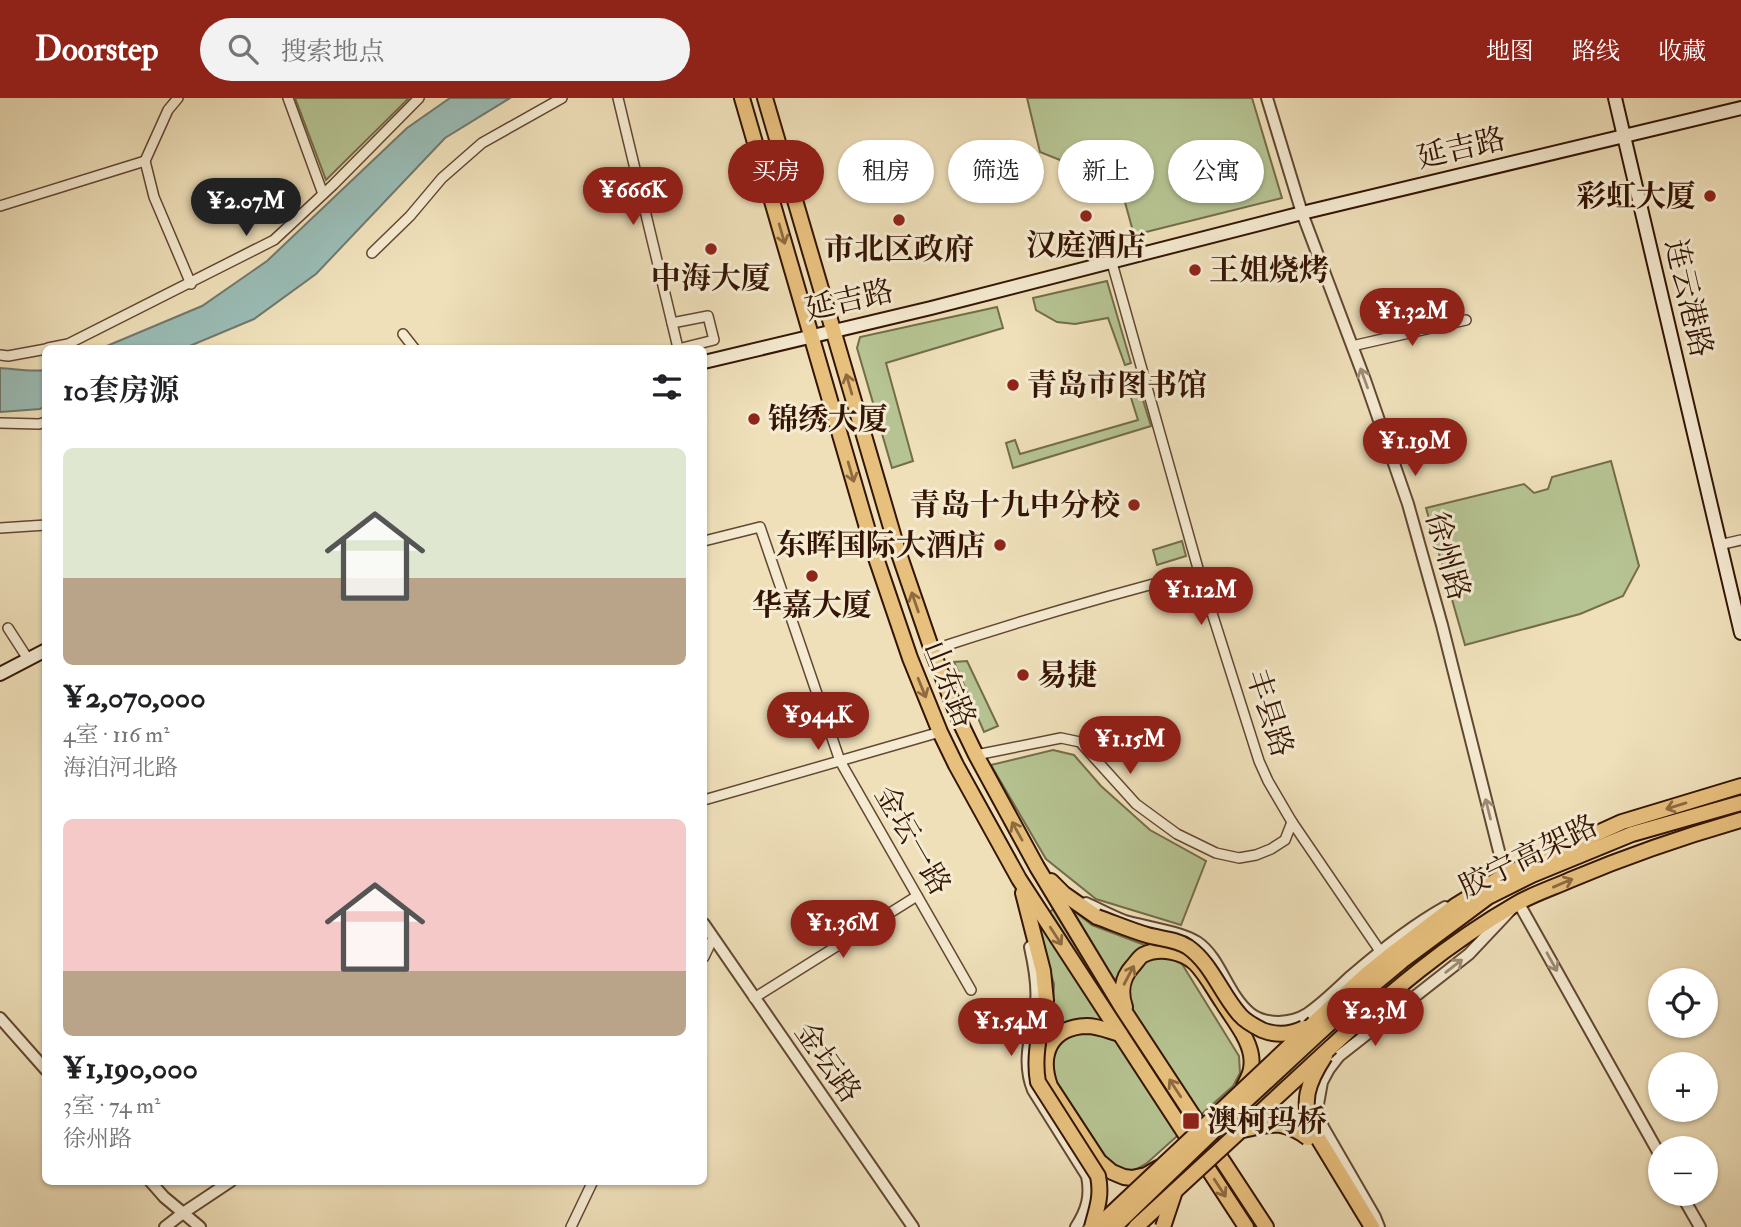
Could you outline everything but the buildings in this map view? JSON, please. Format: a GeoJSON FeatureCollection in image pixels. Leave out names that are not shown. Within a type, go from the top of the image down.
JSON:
{"type":"FeatureCollection","features":[{"type":"Feature","properties":{"kind":"main road","name":"山东路"},"geometry":{"type":"LineString","coordinates":[[742,98],[875,555],[910,658],[940,732],[1019,878],[1246,1227]]}},
{"type":"Feature","properties":{"kind":"main road","name":"山东路"},"geometry":{"type":"LineString","coordinates":[[765,98],[897,548],[961,724],[1037,867],[1129,1018],[1266,1227]]}},
{"type":"Feature","properties":{"kind":"main road","name":"连云港路"},"geometry":{"type":"LineString","coordinates":[[1615,98],[1741,633]]}},
{"type":"Feature","properties":{"kind":"main road","name":"延吉路"},"geometry":{"type":"LineString","coordinates":[[707,361],[1112,263],[1302,213],[1741,108]]}},
{"type":"Feature","properties":{"kind":"main road"},"geometry":{"type":"LineString","coordinates":[[0,674],[42,651]]}},
{"type":"Feature","properties":{"kind":"main road"},"geometry":{"type":"LineString","coordinates":[[1091,1223],[1162,1166],[1239,1094],[1317,1027],[1366,975],[1455,906],[1505,875],[1622,822],[1741,786]]}},
{"type":"Feature","properties":{"kind":"main road","name":"胶宁高架路"},"geometry":{"type":"LineString","coordinates":[[1112,1227],[1215,1130],[1317,1027],[1488,897],[1532,875],[1632,834],[1741,803]]}},
{"type":"Feature","properties":{"kind":"main road","name":"胶宁高架路"},"geometry":{"type":"LineString","coordinates":[[1136,1227],[1382,1000],[1432,960],[1518,902],[1626,857],[1741,820]]}},
{"type":"Feature","properties":{"kind":"main road"},"geometry":{"type":"LineString","coordinates":[[1037,867],[1097,917],[1185,945],[1203,960],[1239,1014],[1251,1024],[1278,1034],[1317,1027]]}},
{"type":"Feature","properties":{"kind":"main road"},"geometry":{"type":"LineString","coordinates":[[1019,878],[1043,971],[1046,1001],[1035,1069],[1038,1083],[1098,1175],[1100,1199],[1091,1223]]}},
{"type":"Feature","properties":{"kind":"main road"},"geometry":{"type":"LineString","coordinates":[[1129,1018],[1123,1000],[1124,980],[1128,971],[1142,956],[1153,952],[1164,951],[1186,956],[1195,963],[1236,1022],[1251,1052],[1252,1072],[1239,1094]]}},
{"type":"Feature","properties":{"kind":"main road"},"geometry":{"type":"LineString","coordinates":[[1120,1034],[1089,1026],[1064,1031],[1049,1046],[1045,1071],[1050,1086],[1099,1161],[1112,1172],[1132,1178],[1146,1175],[1162,1166]]}},
{"type":"Feature","properties":{"kind":"main road"},"geometry":{"type":"LineString","coordinates":[[1331,1047],[1311,1080],[1306,1105],[1312,1135],[1363,1227]]}},
{"type":"Feature","properties":{"kind":"main road"},"geometry":{"type":"LineString","coordinates":[[1242,1130],[1281,1124],[1312,1135],[1372,1227]]}},
{"type":"Feature","properties":{"kind":"main road"},"geometry":{"type":"LineString","coordinates":[[1163,1227],[1175,1191]]}},
{"type":"Feature","properties":{"kind":"street"},"geometry":{"type":"LineString","coordinates":[[178,98],[168,110],[145,161],[154,197],[191,284]]}},
{"type":"Feature","properties":{"kind":"street"},"geometry":{"type":"LineString","coordinates":[[288,98],[323,194]]}},
{"type":"Feature","properties":{"kind":"street"},"geometry":{"type":"LineString","coordinates":[[63,345],[191,284],[274,240],[419,98]]}},
{"type":"Feature","properties":{"kind":"street"},"geometry":{"type":"LineString","coordinates":[[372,253],[410,216],[442,178],[482,143],[562,98]]}},
{"type":"Feature","properties":{"kind":"street"},"geometry":{"type":"LineString","coordinates":[[618,98],[679,345]]}},
{"type":"Feature","properties":{"kind":"street","name":"徐州路"},"geometry":{"type":"LineString","coordinates":[[1267,98],[1302,213],[1412,518],[1505,875]]}},
{"type":"Feature","properties":{"kind":"street"},"geometry":{"type":"LineString","coordinates":[[0,206],[145,161]]}},
{"type":"Feature","properties":{"kind":"street","name":"丰县路"},"geometry":{"type":"LineString","coordinates":[[1112,263],[1199,572],[1259,761],[1292,822],[1380,951]]}},
{"type":"Feature","properties":{"kind":"street"},"geometry":{"type":"LineString","coordinates":[[672,323],[708,316],[714,340],[693,345]]}},
{"type":"Feature","properties":{"kind":"street"},"geometry":{"type":"LineString","coordinates":[[1352,346],[1466,320]]}},
{"type":"Feature","properties":{"kind":"street"},"geometry":{"type":"LineString","coordinates":[[403,334],[412,345]]}},
{"type":"Feature","properties":{"kind":"street"},"geometry":{"type":"LineString","coordinates":[[0,355],[8,356],[42,349]]}},
{"type":"Feature","properties":{"kind":"street"},"geometry":{"type":"LineString","coordinates":[[0,423],[42,423]]}},
{"type":"Feature","properties":{"kind":"street"},"geometry":{"type":"LineString","coordinates":[[0,528],[42,525]]}},
{"type":"Feature","properties":{"kind":"street","name":"金坛一路"},"geometry":{"type":"LineString","coordinates":[[707,540],[760,527],[839,761],[971,990]]}},
{"type":"Feature","properties":{"kind":"street"},"geometry":{"type":"LineString","coordinates":[[1719,545],[1741,540]]}},
{"type":"Feature","properties":{"kind":"street"},"geometry":{"type":"LineString","coordinates":[[932,650],[1093,599],[1199,572]]}},
{"type":"Feature","properties":{"kind":"street"},"geometry":{"type":"LineString","coordinates":[[8,628],[27,659]]}},
{"type":"Feature","properties":{"kind":"street"},"geometry":{"type":"LineString","coordinates":[[707,799],[940,732]]}},
{"type":"Feature","properties":{"kind":"street"},"geometry":{"type":"LineString","coordinates":[[976,755],[1061,738],[1080,742],[1136,804],[1177,834],[1216,853],[1239,858],[1256,855],[1285,840],[1292,822]]}},
{"type":"Feature","properties":{"kind":"street"},"geometry":{"type":"LineString","coordinates":[[1019,878],[1034,964],[1036,999],[1027,1058],[1027,1077],[1032,1090],[1087,1176],[1091,1223]]}},
{"type":"Feature","properties":{"kind":"street"},"geometry":{"type":"LineString","coordinates":[[1070,897],[1123,920],[1177,934],[1196,942],[1210,955],[1236,999],[1252,1015],[1273,1022],[1306,1015],[1380,951],[1420,921],[1473,894]]}},
{"type":"Feature","properties":{"kind":"street"},"geometry":{"type":"LineString","coordinates":[[754,998],[917,896]]}},
{"type":"Feature","properties":{"kind":"street"},"geometry":{"type":"LineString","coordinates":[[1379,1227],[1323,1127],[1318,1104],[1329,1069],[1339,1056],[1469,954],[1518,902],[1649,1136]]}},
{"type":"Feature","properties":{"kind":"street","name":"金坛路"},"geometry":{"type":"LineString","coordinates":[[707,929],[913,1227]]}},
{"type":"Feature","properties":{"kind":"street"},"geometry":{"type":"LineString","coordinates":[[707,951],[713,938]]}},
{"type":"Feature","properties":{"kind":"street"},"geometry":{"type":"LineString","coordinates":[[0,1018],[42,1065]]}},
{"type":"Feature","properties":{"kind":"street"},"geometry":{"type":"LineString","coordinates":[[1295,1019],[1295,1036],[1305,1054],[1329,1069]]}},
{"type":"Feature","properties":{"kind":"street"},"geometry":{"type":"LineString","coordinates":[[154,1185],[200,1227]]}},
{"type":"Feature","properties":{"kind":"street"},"geometry":{"type":"LineString","coordinates":[[166,1227],[225,1185]]}},
{"type":"Feature","properties":{"kind":"street"},"geometry":{"type":"LineString","coordinates":[[571,1227],[591,1185]]}},
{"type":"Feature","properties":{"kind":"street"},"geometry":{"type":"LineString","coordinates":[[1688,1206],[1700,1227]]}},
{"type":"Feature","properties":{"kind":"street"},"geometry":{"type":"LineString","coordinates":[[1091,1223],[1092,1215],[1100,1217],[1112,1227]]}},
{"type":"Feature","properties":{"kind":"street"},"geometry":{"type":"LineString","coordinates":[[1076,1227],[1091,1223]]}},
{"type":"Feature","properties":{"kind":"green space"},"geometry":{"type":"Polygon","coordinates":[[[295,98],[409,98],[326,180],[295,98]]]}},
{"type":"Feature","properties":{"kind":"green space"},"geometry":{"type":"Polygon","coordinates":[[[1027,98],[1252,98],[1282,198],[1264,202],[1264,140],[1168,140],[1168,203],[1262,203],[1134,235],[1125,203],[1154,203],[1154,140],[1058,140],[1058,159],[1044,154],[1044,140],[1037,140],[1027,98]]]}},
{"type":"Feature","properties":{"kind":"green space"},"geometry":{"type":"Polygon","coordinates":[[[1107,281],[1131,363],[1125,365],[1108,318],[1075,324],[1057,322],[1036,310],[1033,298],[1107,281]]]}},
{"type":"Feature","properties":{"kind":"green space"},"geometry":{"type":"Polygon","coordinates":[[[997,307],[1003,328],[886,363],[913,461],[892,468],[857,348],[860,337],[997,307]]]}},
{"type":"Feature","properties":{"kind":"green space"},"geometry":{"type":"Polygon","coordinates":[[[1137,381],[1151,426],[1013,468],[1006,443],[1015,440],[1020,454],[1138,420],[1127,385],[1137,381]]]}},
{"type":"Feature","properties":{"kind":"green space"},"geometry":{"type":"Polygon","coordinates":[[[1611,461],[1639,566],[1623,596],[1580,614],[1465,645],[1426,508],[1524,484],[1534,493],[1548,489],[1552,477],[1611,461]]]}},
{"type":"Feature","properties":{"kind":"green space"},"geometry":{"type":"Polygon","coordinates":[[[1182,541],[1186,556],[1157,565],[1153,550],[1182,541]]]}},
{"type":"Feature","properties":{"kind":"green space"},"geometry":{"type":"Polygon","coordinates":[[[967,661],[998,726],[984,732],[954,662],[967,661]]]}},
{"type":"Feature","properties":{"kind":"green space"},"geometry":{"type":"Polygon","coordinates":[[[1053,750],[1074,755],[1101,786],[1150,830],[1206,861],[1181,925],[1096,899],[1046,859],[991,765],[1053,750]]]}},
{"type":"Feature","properties":{"kind":"green space"},"geometry":{"type":"Polygon","coordinates":[[[1063,902],[1092,925],[1142,944],[1182,964],[1239,1056],[1240,1073],[1233,1086],[1147,1163],[1133,1171],[1119,1171],[1103,1159],[1054,1079],[1051,1060],[1054,984],[1035,923],[1063,902]]]}},
{"type":"Feature","properties":{"kind":"water"},"geometry":{"type":"Polygon","coordinates":[[[450,98],[510,98],[445,138],[316,274],[254,319],[192,345],[109,345],[202,306],[267,261],[407,128],[450,98]]]}},
{"type":"Feature","properties":{"kind":"water"},"geometry":{"type":"Polygon","coordinates":[[[0,368],[42,370],[42,408],[0,412],[0,368]]]}},
{"type":"Feature","properties":{"kind":"place","name":"彩虹大厦"},"geometry":{"type":"Point","coordinates":[1710,196]}},
{"type":"Feature","properties":{"kind":"place","name":"汉庭酒店"},"geometry":{"type":"Point","coordinates":[1086,216]}},
{"type":"Feature","properties":{"kind":"place","name":"市北区政府"},"geometry":{"type":"Point","coordinates":[899,220]}},
{"type":"Feature","properties":{"kind":"place","name":"中海大厦"},"geometry":{"type":"Point","coordinates":[711,249]}},
{"type":"Feature","properties":{"kind":"place","name":"王姐烧烤"},"geometry":{"type":"Point","coordinates":[1195,270]}},
{"type":"Feature","properties":{"kind":"place","name":"青岛市图书馆"},"geometry":{"type":"Point","coordinates":[1013,385]}},
{"type":"Feature","properties":{"kind":"place","name":"锦绣大厦"},"geometry":{"type":"Point","coordinates":[754,419]}},
{"type":"Feature","properties":{"kind":"place","name":"青岛十九中分校"},"geometry":{"type":"Point","coordinates":[1134,505]}},
{"type":"Feature","properties":{"kind":"place","name":"东晖国际大酒店"},"geometry":{"type":"Point","coordinates":[1000,545]}},
{"type":"Feature","properties":{"kind":"place","name":"华嘉大厦"},"geometry":{"type":"Point","coordinates":[812,576]}},
{"type":"Feature","properties":{"kind":"place","name":"易捷"},"geometry":{"type":"Point","coordinates":[1023,675]}},
{"type":"Feature","properties":{"kind":"place","name":"澳柯玛桥"},"geometry":{"type":"Point","coordinates":[1191,1121]}}]}
